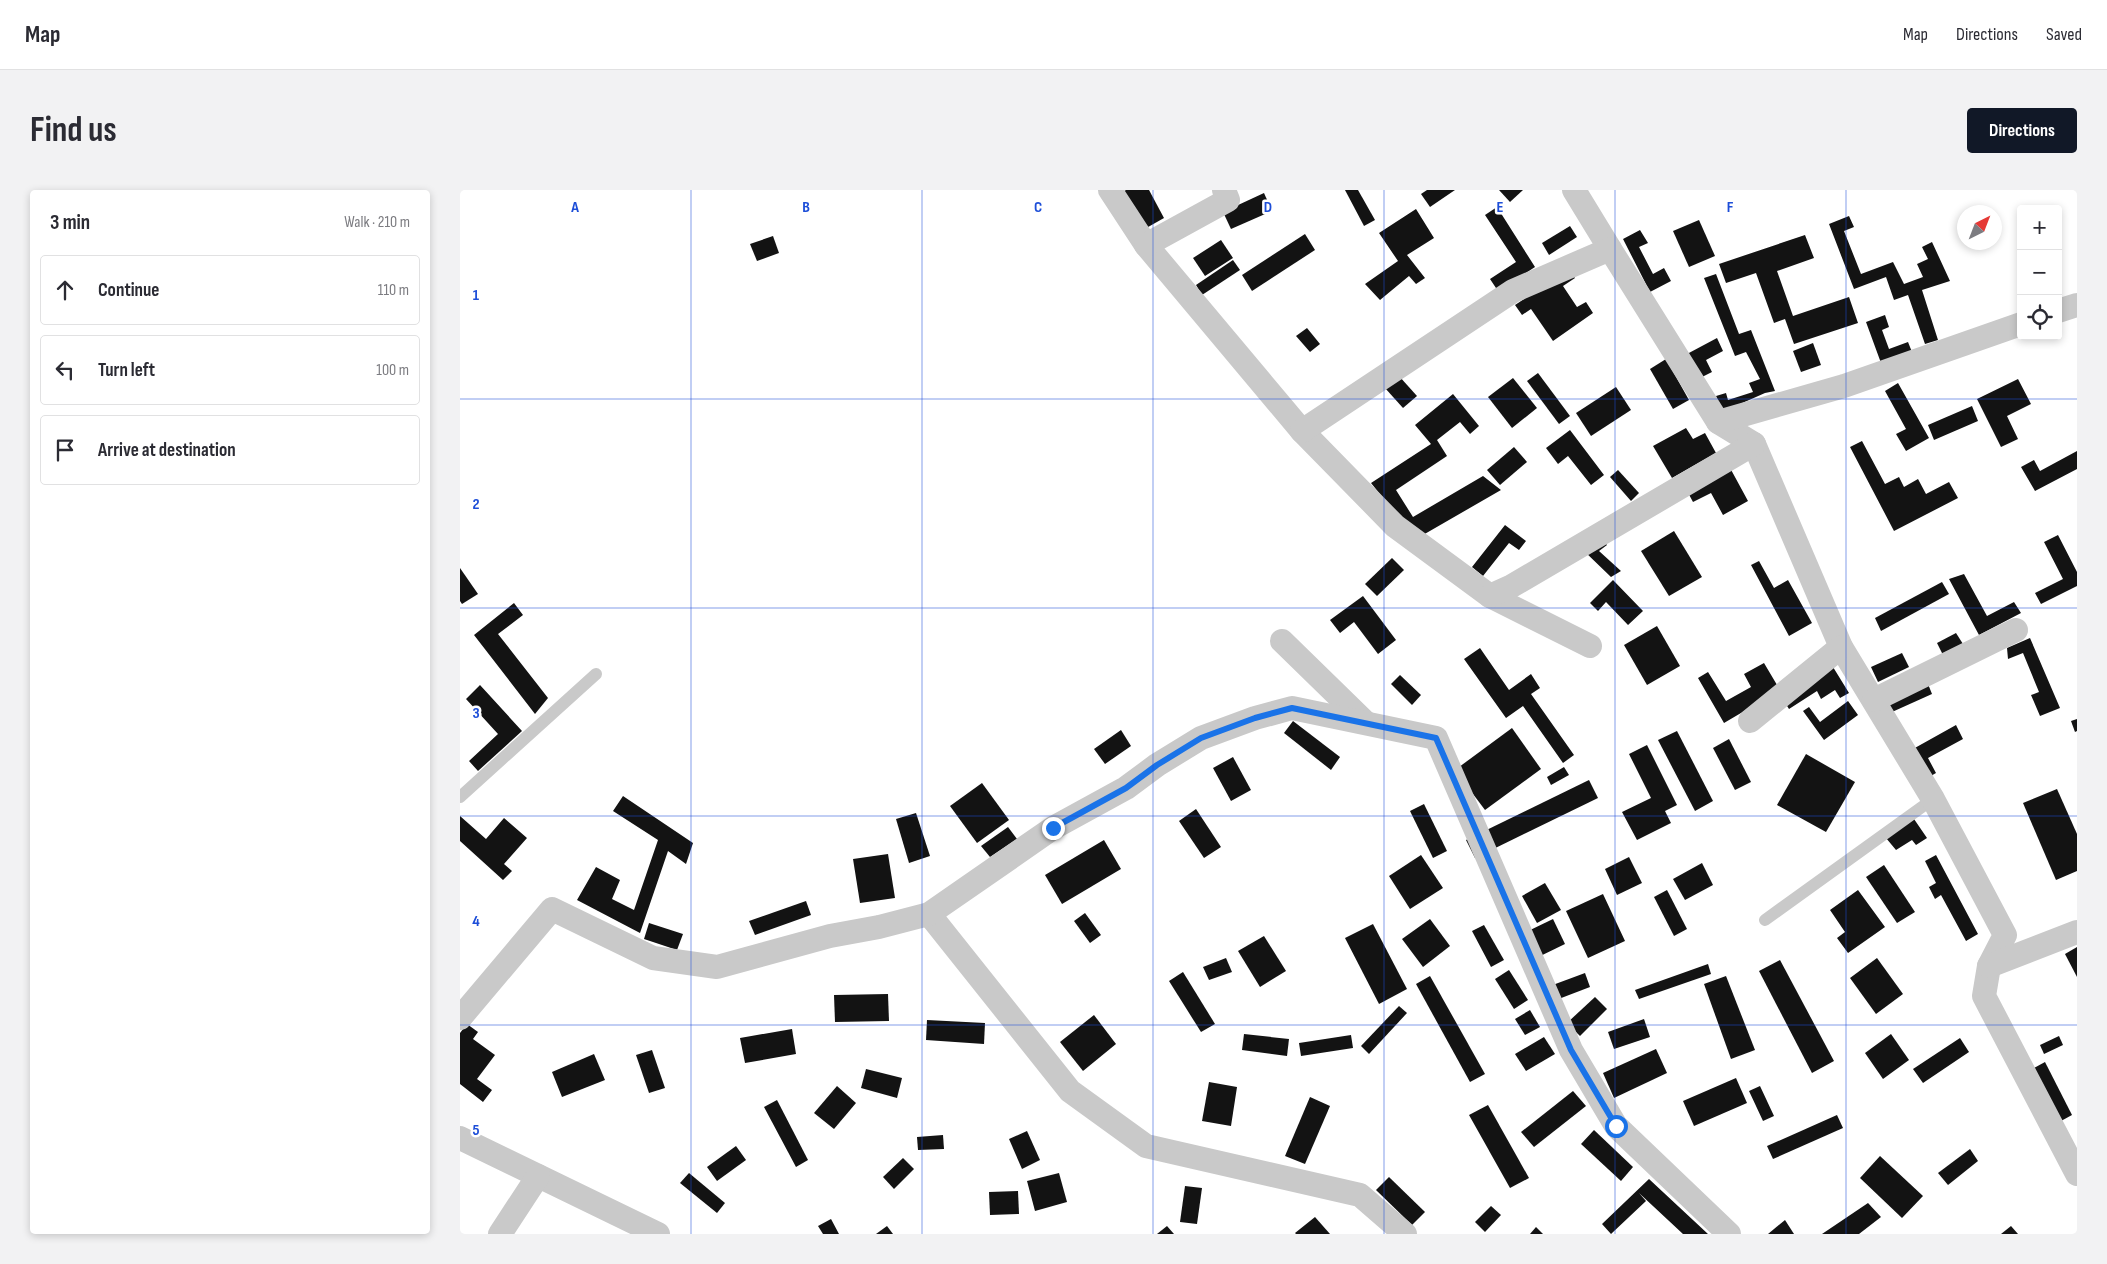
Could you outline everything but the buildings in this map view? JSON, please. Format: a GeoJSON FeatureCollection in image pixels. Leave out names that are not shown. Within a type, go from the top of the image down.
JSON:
{"type":"FeatureCollection","features":[{"type":"Feature","properties":{"kind":"street"},"geometry":{"type":"LineString","coordinates":[[1110,190],[1146,245],[1302,431],[1395,526],[1490,596],[1590,646]]}},
{"type":"Feature","properties":{"kind":"street"},"geometry":{"type":"LineString","coordinates":[[1146,245],[1228,200],[1224,190]]}},
{"type":"Feature","properties":{"kind":"street"},"geometry":{"type":"LineString","coordinates":[[1574,190],[1718,422],[1754,444],[1841,647],[1933,799],[2005,935],[1989,966],[1984,996],[2077,1174]]}},
{"type":"Feature","properties":{"kind":"street"},"geometry":{"type":"LineString","coordinates":[[1302,431],[1513,292],[1610,250]]}},
{"type":"Feature","properties":{"kind":"street"},"geometry":{"type":"LineString","coordinates":[[2062,310],[2077,305]]}},
{"type":"Feature","properties":{"kind":"street"},"geometry":{"type":"LineString","coordinates":[[1718,422],[1844,386],[2017,325]]}},
{"type":"Feature","properties":{"kind":"street"},"geometry":{"type":"LineString","coordinates":[[1490,596],[1510,587],[1754,444]]}},
{"type":"Feature","properties":{"kind":"street"},"geometry":{"type":"LineString","coordinates":[[1874,700],[2016,630]]}},
{"type":"Feature","properties":{"kind":"street"},"geometry":{"type":"LineString","coordinates":[[1282,641],[1365,722]]}},
{"type":"Feature","properties":{"kind":"street"},"geometry":{"type":"LineString","coordinates":[[1750,721],[1841,647]]}},
{"type":"Feature","properties":{"kind":"street"},"geometry":{"type":"LineString","coordinates":[[460,1018],[552,909],[654,958],[717,967],[830,936],[879,927],[929,914],[1053,828],[1126,788],[1157,765],[1201,738],[1255,718],[1292,708],[1436,738],[1571,1050],[1616,1126],[1729,1234]]}},
{"type":"Feature","properties":{"kind":"street"},"geometry":{"type":"LineString","coordinates":[[929,914],[1070,1091],[1146,1146],[1360,1195],[1405,1234]]}},
{"type":"Feature","properties":{"kind":"street"},"geometry":{"type":"LineString","coordinates":[[1989,966],[2077,932]]}},
{"type":"Feature","properties":{"kind":"street"},"geometry":{"type":"LineString","coordinates":[[460,1138],[658,1234]]}},
{"type":"Feature","properties":{"kind":"street"},"geometry":{"type":"LineString","coordinates":[[500,1234],[538,1176]]}},
{"type":"Feature","properties":{"kind":"lane"},"geometry":{"type":"LineString","coordinates":[[460,797],[596,674]]}},
{"type":"Feature","properties":{"kind":"lane"},"geometry":{"type":"LineString","coordinates":[[1765,920],[1933,799]]}},
{"type":"Feature","properties":{"kind":"route"},"geometry":{"type":"LineString","coordinates":[[1053,828],[1126,788],[1157,765],[1201,738],[1255,718],[1292,708],[1436,738],[1571,1050],[1616,1126]]}}]}
